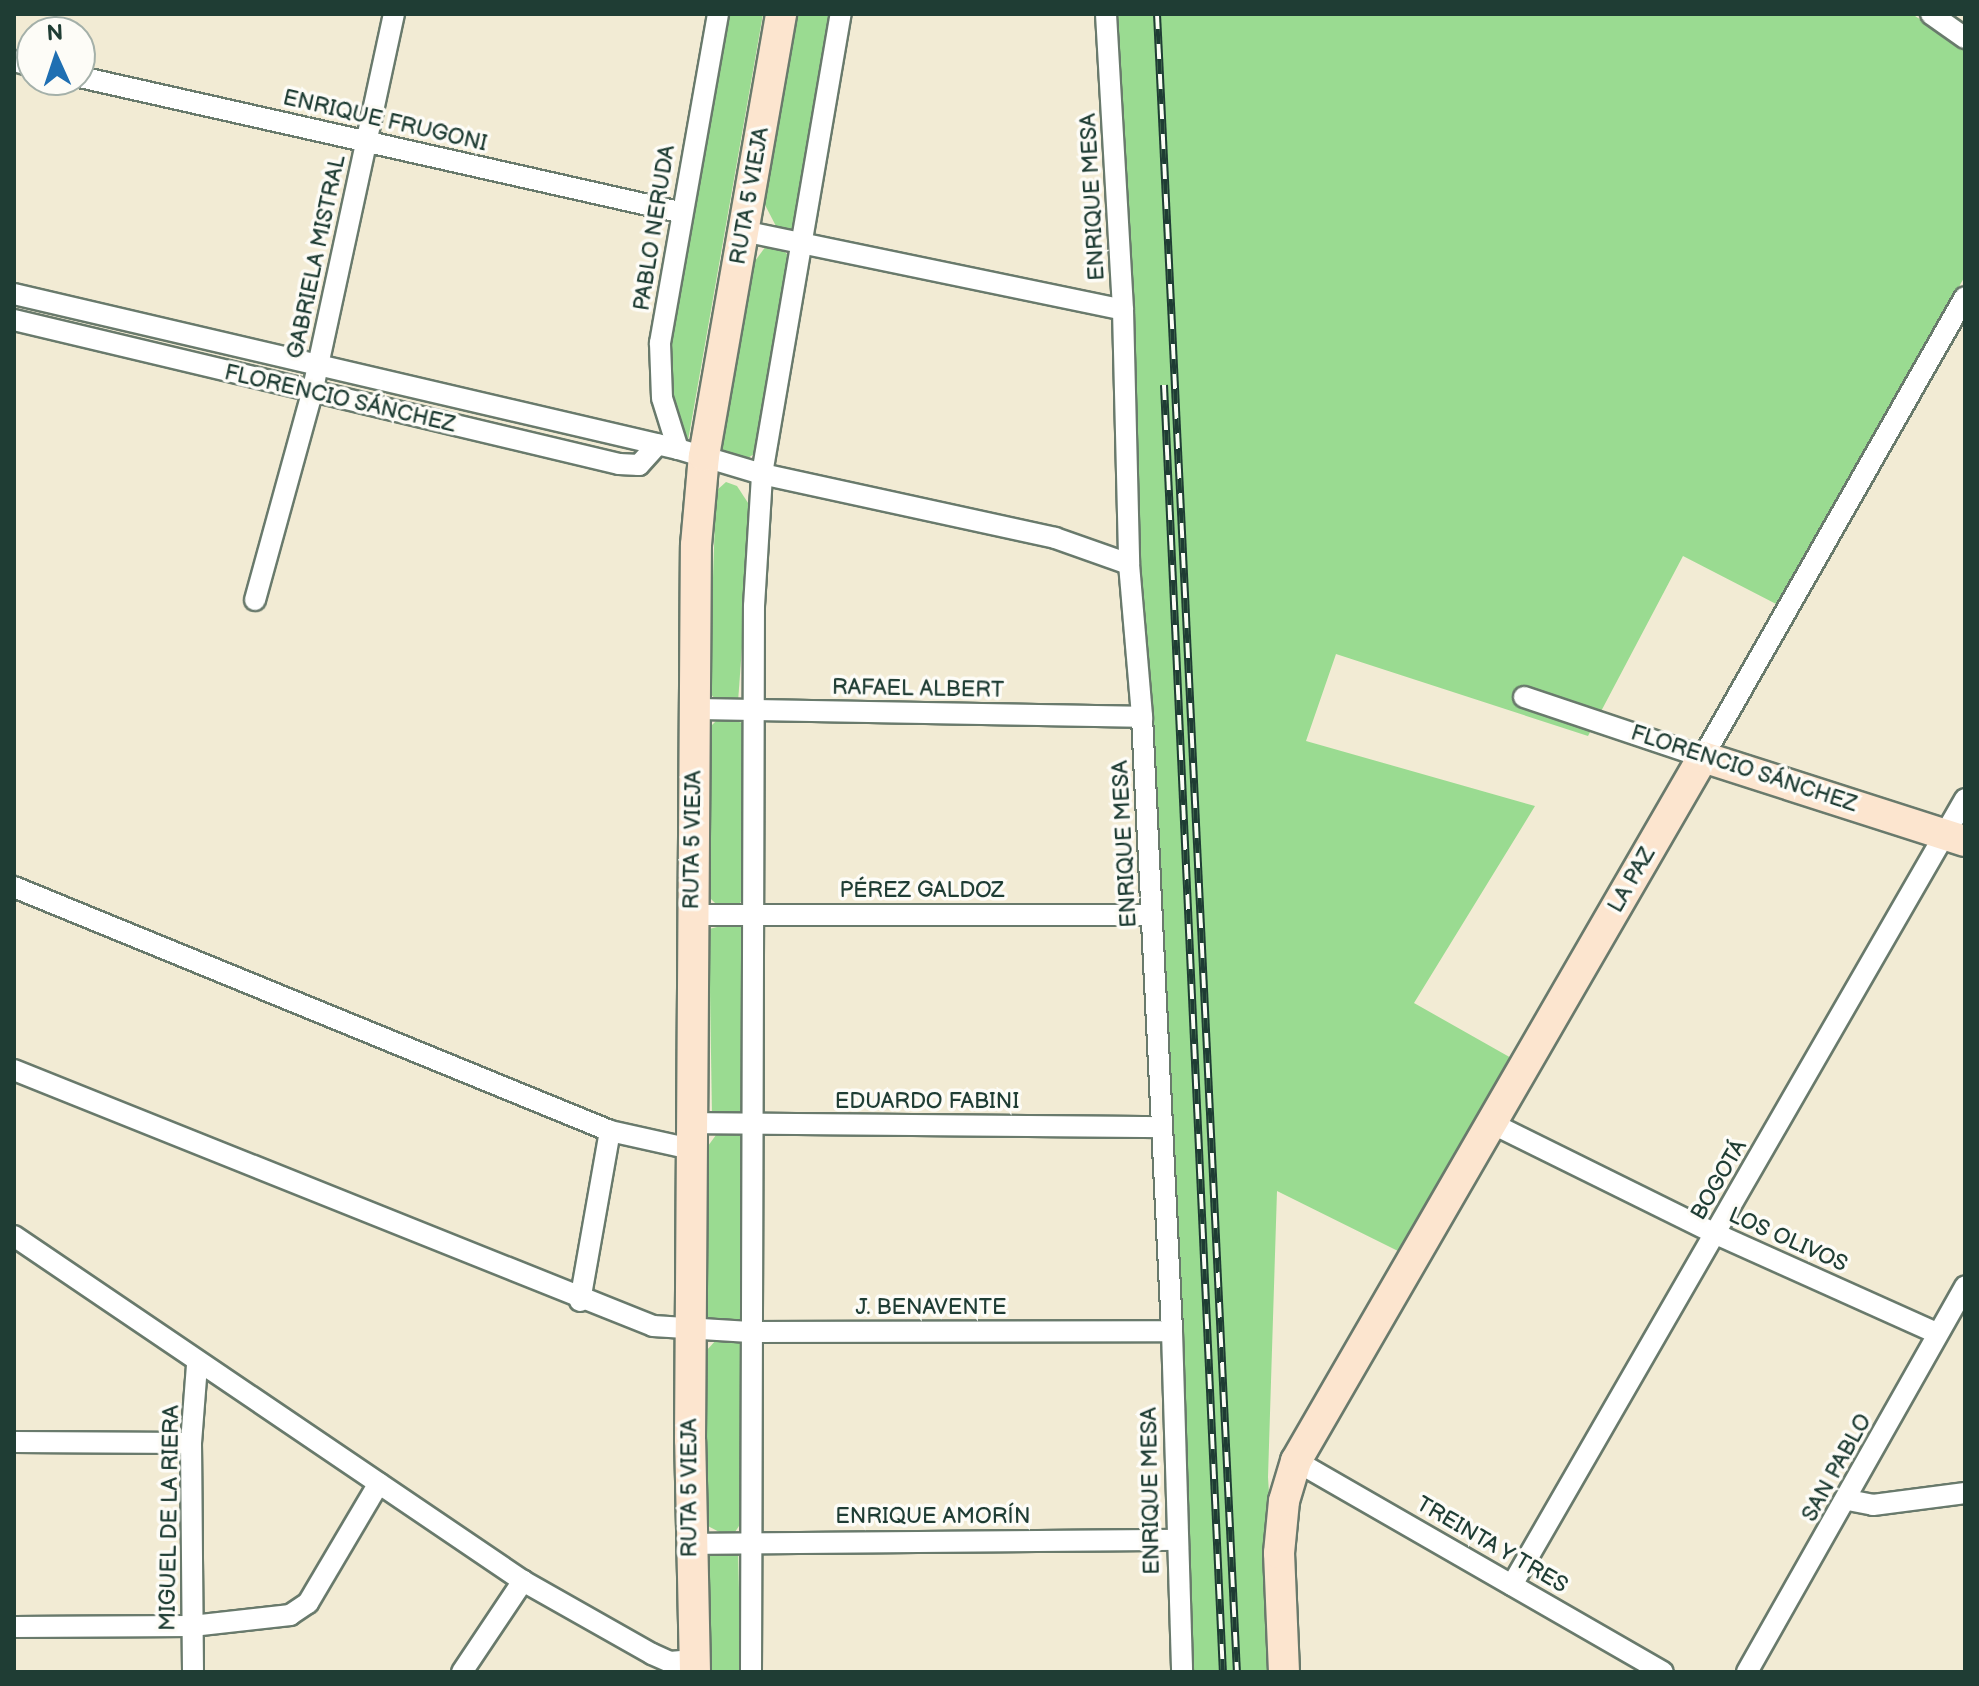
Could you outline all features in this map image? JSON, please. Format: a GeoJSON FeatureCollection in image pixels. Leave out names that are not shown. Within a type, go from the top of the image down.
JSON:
{"type":"FeatureCollection","features":[{"type":"Feature","properties":{"kind":"street","name":"GABRIELA MISTRAL"},"geometry":{"type":"LineString","coordinates":[[255,600],[312,393],[394,14]]}},
{"type":"Feature","properties":{"kind":"street","name":"PABLO NERUDA"},"geometry":{"type":"LineString","coordinates":[[680,450],[659,373],[679,212],[718,14]]}},
{"type":"Feature","properties":{"kind":"street","name":"RUTA 5 VIEJA"},"geometry":{"type":"LineString","coordinates":[[694,1666],[690,1544],[695,558],[680,450],[743,231],[781,14]]}},
{"type":"Feature","properties":{"kind":"street"},"geometry":{"type":"LineString","coordinates":[[751,1672],[750,1332],[755,915],[752,711],[762,474],[841,14]]}},
{"type":"Feature","properties":{"kind":"street","name":"ENRIQUE MESA"},"geometry":{"type":"LineString","coordinates":[[1106,14],[1123,310],[1129,564],[1142,717],[1172,1331],[1182,1672]]}},
{"type":"Feature","properties":{"kind":"street"},"geometry":{"type":"LineString","coordinates":[[1931,14],[1965,38]]}},
{"type":"Feature","properties":{"kind":"street","name":"ENRIQUE FRUGONI"},"geometry":{"type":"LineString","coordinates":[[96,81],[679,212]]}},
{"type":"Feature","properties":{"kind":"street"},"geometry":{"type":"LineString","coordinates":[[743,231],[1123,310]]}},
{"type":"Feature","properties":{"kind":"street","name":"FLORENCIO SÁNCHEZ"},"geometry":{"type":"LineString","coordinates":[[14,294],[317,368],[680,450],[762,474],[1055,538],[1129,564]]}},
{"type":"Feature","properties":{"kind":"street","name":"LA PAZ"},"geometry":{"type":"LineString","coordinates":[[1284,1672],[1279,1553],[1284,1501],[1296,1461],[1965,297]]}},
{"type":"Feature","properties":{"kind":"street","name":"FLORENCIO SÁNCHEZ"},"geometry":{"type":"LineString","coordinates":[[14,320],[619,464],[639,465],[680,450]]}},
{"type":"Feature","properties":{"kind":"street","name":"FLORENCIO SÁNCHEZ"},"geometry":{"type":"LineString","coordinates":[[1524,697],[1955,838]]}},
{"type":"Feature","properties":{"kind":"street","name":"RAFAEL ALBERT"},"geometry":{"type":"LineString","coordinates":[[694,709],[1142,717]]}},
{"type":"Feature","properties":{"kind":"street","name":"BOGOTÁ"},"geometry":{"type":"LineString","coordinates":[[1512,1585],[1716,1234],[1955,838],[1965,799]]}},
{"type":"Feature","properties":{"kind":"street","name":"EDUARDO FABINI"},"geometry":{"type":"LineString","coordinates":[[14,887],[610,1131],[691,1136],[752,1125],[1162,1127]]}},
{"type":"Feature","properties":{"kind":"street","name":"PÉREZ GALDOZ"},"geometry":{"type":"LineString","coordinates":[[692,915],[1152,915]]}},
{"type":"Feature","properties":{"kind":"street","name":"J. BENAVENTE"},"geometry":{"type":"LineString","coordinates":[[14,1070],[580,1301],[653,1326],[750,1332],[1172,1331]]}},
{"type":"Feature","properties":{"kind":"street","name":"LOS OLIVOS"},"geometry":{"type":"LineString","coordinates":[[1491,1123],[1716,1234],[1938,1334]]}},
{"type":"Feature","properties":{"kind":"street"},"geometry":{"type":"LineString","coordinates":[[580,1301],[610,1131]]}},
{"type":"Feature","properties":{"kind":"street"},"geometry":{"type":"LineString","coordinates":[[14,1236],[23,1252],[379,1483],[523,1581],[652,1654],[670,1662],[694,1666]]}},
{"type":"Feature","properties":{"kind":"street","name":"SAN PABLO"},"geometry":{"type":"LineString","coordinates":[[1747,1672],[1848,1500],[1965,1286]]}},
{"type":"Feature","properties":{"kind":"street","name":"MIGUEL DE LA RIERA"},"geometry":{"type":"LineString","coordinates":[[193,1672],[191,1443],[197,1365]]}},
{"type":"Feature","properties":{"kind":"street"},"geometry":{"type":"LineString","coordinates":[[14,1442],[191,1443]]}},
{"type":"Feature","properties":{"kind":"street","name":"TREINTA Y TRES"},"geometry":{"type":"LineString","coordinates":[[1296,1461],[1663,1672]]}},
{"type":"Feature","properties":{"kind":"street"},"geometry":{"type":"LineString","coordinates":[[14,1627],[192,1626],[261,1621],[290,1615],[308,1603],[379,1483]]}},
{"type":"Feature","properties":{"kind":"street"},"geometry":{"type":"LineString","coordinates":[[1848,1500],[1873,1505],[1965,1493]]}},
{"type":"Feature","properties":{"kind":"street","name":"ENRIQUE AMORÍN"},"geometry":{"type":"LineString","coordinates":[[690,1544],[1176,1540]]}},
{"type":"Feature","properties":{"kind":"street"},"geometry":{"type":"LineString","coordinates":[[462,1672],[523,1581]]}},
{"type":"Feature","properties":{"kind":"green space"},"geometry":{"type":"Polygon","coordinates":[[[725,14],[763,14],[688,441],[672,417],[668,366],[689,211],[725,14]]]}},
{"type":"Feature","properties":{"kind":"green space"},"geometry":{"type":"Polygon","coordinates":[[[797,14],[835,14],[798,228],[793,232],[778,230],[764,203],[797,14]]]}},
{"type":"Feature","properties":{"kind":"green space"},"geometry":{"type":"Polygon","coordinates":[[[1116,14],[1912,14],[1965,49],[1965,276],[1780,606],[1683,556],[1588,736],[1336,654],[1306,741],[1535,806],[1414,1003],[1513,1059],[1398,1251],[1277,1191],[1268,1477],[1280,1672],[1192,1672],[1153,714],[1139,574],[1135,313],[1116,14]]]}},
{"type":"Feature","properties":{"kind":"green space"},"geometry":{"type":"Polygon","coordinates":[[[779,245],[792,260],[754,454],[745,460],[723,452],[723,440],[755,261],[766,246],[779,245]]]}},
{"type":"Feature","properties":{"kind":"green space"},"geometry":{"type":"Polygon","coordinates":[[[726,482],[737,486],[752,509],[738,702],[716,700],[709,692],[716,491],[726,482]]]}},
{"type":"Feature","properties":{"kind":"green space"},"geometry":{"type":"Polygon","coordinates":[[[720,717],[743,723],[744,897],[738,906],[719,907],[709,897],[709,728],[720,717]]]}},
{"type":"Feature","properties":{"kind":"green space"},"geometry":{"type":"Polygon","coordinates":[[[741,921],[746,928],[746,1108],[742,1117],[712,1116],[709,929],[741,921]]]}},
{"type":"Feature","properties":{"kind":"green space"},"geometry":{"type":"Polygon","coordinates":[[[738,1134],[747,1142],[742,1320],[736,1324],[709,1320],[706,1311],[708,1146],[716,1135],[738,1134]]]}},
{"type":"Feature","properties":{"kind":"green space"},"geometry":{"type":"Polygon","coordinates":[[[718,1338],[736,1339],[745,1348],[743,1520],[735,1532],[725,1535],[706,1525],[706,1351],[718,1338]]]}},
{"type":"Feature","properties":{"kind":"green space"},"geometry":{"type":"Polygon","coordinates":[[[738,1550],[741,1672],[712,1672],[707,1558],[710,1552],[738,1550]]]}},
{"type":"Feature","properties":{"kind":"railway"},"geometry":{"type":"LineString","coordinates":[[1157,14],[1237,1672]]}},
{"type":"Feature","properties":{"kind":"railway"},"geometry":{"type":"LineString","coordinates":[[1164,385],[1223,1672]]}}]}
